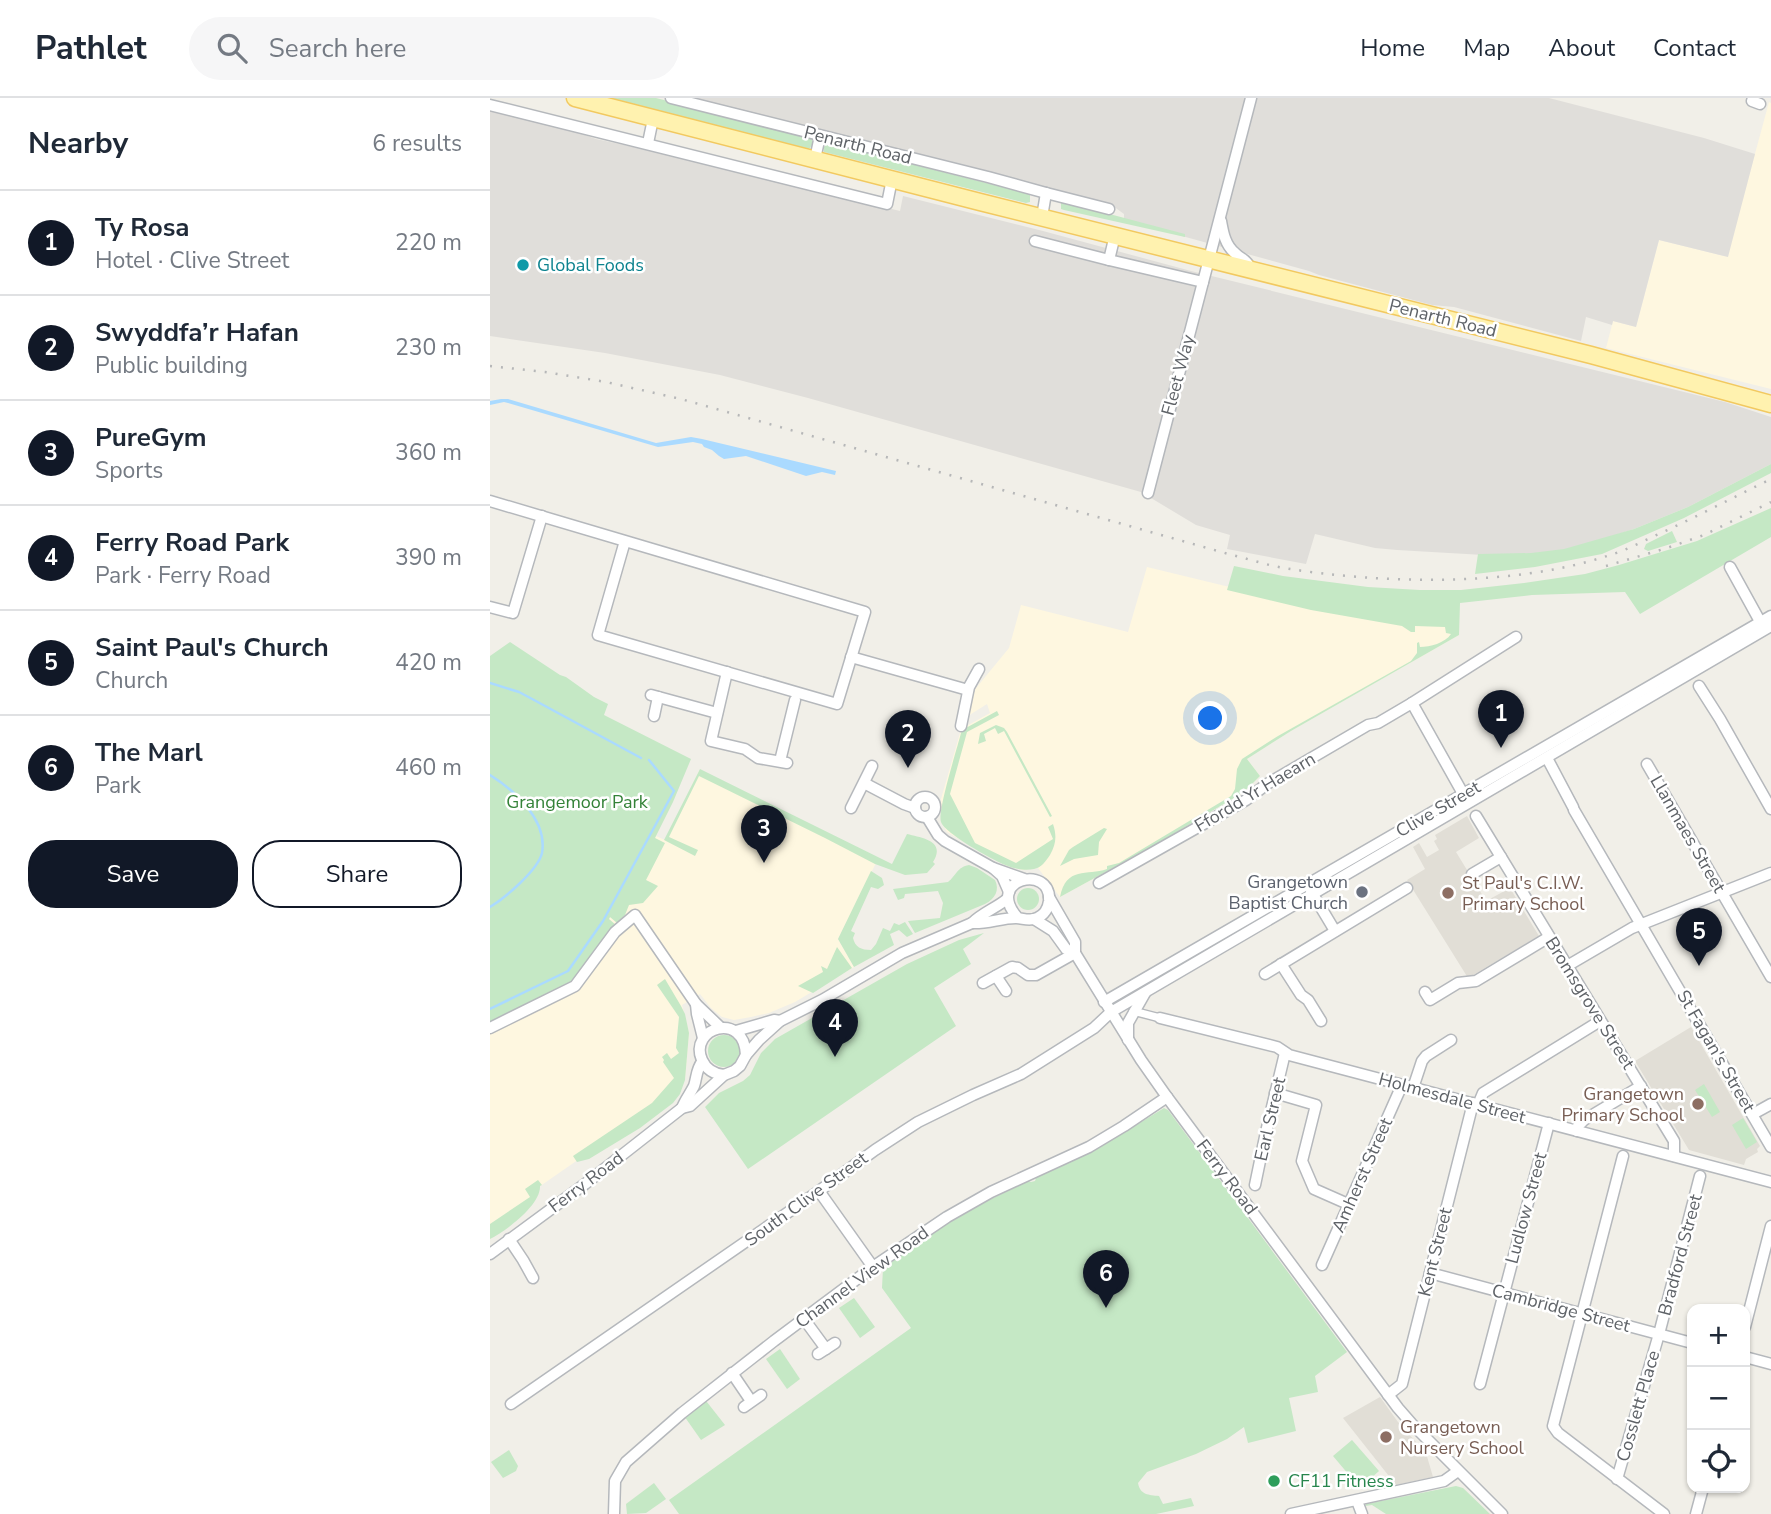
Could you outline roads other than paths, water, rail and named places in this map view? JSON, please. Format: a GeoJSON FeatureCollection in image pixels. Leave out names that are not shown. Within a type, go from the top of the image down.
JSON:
{"type":"FeatureCollection","features":[{"type":"Feature","properties":{"kind":"main road","name":"Penarth Road"},"geometry":{"type":"LineString","coordinates":[[575,98],[1591,355],[1771,404]]}},
{"type":"Feature","properties":{"kind":"street","name":"Penarth Road"},"geometry":{"type":"LineString","coordinates":[[671,98],[1109,209]]}},
{"type":"Feature","properties":{"kind":"street","name":"Fleet Way"},"geometry":{"type":"LineString","coordinates":[[1148,492],[1251,98]]}},
{"type":"Feature","properties":{"kind":"street","name":"Penarth Road"},"geometry":{"type":"LineString","coordinates":[[490,105],[887,204],[892,179]]}},
{"type":"Feature","properties":{"kind":"street"},"geometry":{"type":"LineString","coordinates":[[648,143],[653,119]]}},
{"type":"Feature","properties":{"kind":"street"},"geometry":{"type":"LineString","coordinates":[[815,159],[821,136]]}},
{"type":"Feature","properties":{"kind":"street"},"geometry":{"type":"LineString","coordinates":[[1042,217],[1046,193]]}},
{"type":"Feature","properties":{"kind":"street"},"geometry":{"type":"LineString","coordinates":[[1220,217],[1228,244],[1234,253],[1246,260],[1251,269]]}},
{"type":"Feature","properties":{"kind":"street"},"geometry":{"type":"LineString","coordinates":[[1109,260],[1115,235]]}},
{"type":"Feature","properties":{"kind":"street"},"geometry":{"type":"LineString","coordinates":[[1035,241],[1203,282]]}},
{"type":"Feature","properties":{"kind":"street"},"geometry":{"type":"LineString","coordinates":[[490,501],[865,612],[837,704],[598,635],[625,541]]}},
{"type":"Feature","properties":{"kind":"street"},"geometry":{"type":"LineString","coordinates":[[490,607],[513,613],[542,516]]}},
{"type":"Feature","properties":{"kind":"street"},"geometry":{"type":"LineString","coordinates":[[1730,567],[1765,626]]}},
{"type":"Feature","properties":{"kind":"street","name":"Clive Street"},"geometry":{"type":"LineString","coordinates":[[1466,798],[1547,758],[1765,626],[1771,615]]}},
{"type":"Feature","properties":{"kind":"street","name":"Clive Street"},"geometry":{"type":"LineString","coordinates":[[1104,1002],[1310,889],[1765,626]]}},
{"type":"Feature","properties":{"kind":"street","name":"Ffordd Yr Haearn"},"geometry":{"type":"LineString","coordinates":[[1099,883],[1246,800],[1267,784],[1368,725],[1378,723],[1412,703],[1516,637]]}},
{"type":"Feature","properties":{"kind":"street"},"geometry":{"type":"LineString","coordinates":[[851,657],[968,690]]}},
{"type":"Feature","properties":{"kind":"street"},"geometry":{"type":"LineString","coordinates":[[961,726],[968,690],[979,669]]}},
{"type":"Feature","properties":{"kind":"street"},"geometry":{"type":"LineString","coordinates":[[727,672],[710,741],[746,749],[758,758],[783,762],[794,700]]}},
{"type":"Feature","properties":{"kind":"street"},"geometry":{"type":"LineString","coordinates":[[1699,686],[1771,809]]}},
{"type":"Feature","properties":{"kind":"street"},"geometry":{"type":"LineString","coordinates":[[654,716],[655,696],[717,713]]}},
{"type":"Feature","properties":{"kind":"street"},"geometry":{"type":"LineString","coordinates":[[1412,703],[1466,798]]}},
{"type":"Feature","properties":{"kind":"street","name":"St Fagan's Street"},"geometry":{"type":"LineString","coordinates":[[1547,758],[1573,808],[1771,1147]]}},
{"type":"Feature","properties":{"kind":"street","name":"Llanmaes Street"},"geometry":{"type":"LineString","coordinates":[[1647,764],[1771,977]]}},
{"type":"Feature","properties":{"kind":"street"},"geometry":{"type":"LineString","coordinates":[[851,808],[872,766]]}},
{"type":"Feature","properties":{"kind":"street"},"geometry":{"type":"LineString","coordinates":[[864,783],[915,808],[918,814],[924,817],[932,815],[935,804],[925,797],[920,799],[915,808]]}},
{"type":"Feature","properties":{"kind":"street","name":"Bromsgrove Street"},"geometry":{"type":"LineString","coordinates":[[1476,816],[1674,1141],[1674,1156]]}},
{"type":"Feature","properties":{"kind":"street"},"geometry":{"type":"LineString","coordinates":[[927,817],[945,841],[993,868],[1024,879]]}},
{"type":"Feature","properties":{"kind":"street"},"geometry":{"type":"LineString","coordinates":[[1472,874],[1501,857]]}},
{"type":"Feature","properties":{"kind":"street"},"geometry":{"type":"LineString","coordinates":[[993,868],[1002,876],[1010,909],[1017,918]]}},
{"type":"Feature","properties":{"kind":"street"},"geometry":{"type":"LineString","coordinates":[[1567,966],[1641,924],[1771,873]]}},
{"type":"Feature","properties":{"kind":"street","name":"Ferry Road"},"geometry":{"type":"LineString","coordinates":[[490,1254],[682,1108],[690,1106],[724,1074],[734,1071],[761,1038],[780,1021],[822,1000],[902,953],[972,923],[979,916],[996,908],[1015,883],[1024,879],[1035,880],[1043,884],[1048,892],[1075,942],[1075,953],[1128,1040],[1167,1097],[1388,1395],[1412,1424],[1502,1514]]}},
{"type":"Feature","properties":{"kind":"street"},"geometry":{"type":"LineString","coordinates":[[1265,974],[1407,888]]}},
{"type":"Feature","properties":{"kind":"street"},"geometry":{"type":"LineString","coordinates":[[1310,889],[1335,931]]}},
{"type":"Feature","properties":{"kind":"street","name":"Clive Street"},"geometry":{"type":"LineString","coordinates":[[1111,1012],[1310,889]]}},
{"type":"Feature","properties":{"kind":"street"},"geometry":{"type":"LineString","coordinates":[[1034,919],[1046,911],[1049,897]]}},
{"type":"Feature","properties":{"kind":"street"},"geometry":{"type":"LineString","coordinates":[[490,1028],[575,986],[615,932],[635,915],[696,1004],[720,1027]]}},
{"type":"Feature","properties":{"kind":"street","name":"Ferry Road"},"geometry":{"type":"LineString","coordinates":[[972,923],[1034,919],[1054,931],[1066,949],[1075,953]]}},
{"type":"Feature","properties":{"kind":"street"},"geometry":{"type":"LineString","coordinates":[[1426,992],[1430,1000],[1458,983],[1476,981],[1549,937]]}},
{"type":"Feature","properties":{"kind":"street"},"geometry":{"type":"LineString","coordinates":[[1049,967],[1059,938]]}},
{"type":"Feature","properties":{"kind":"street"},"geometry":{"type":"LineString","coordinates":[[983,984],[1012,967],[1032,975],[1075,953]]}},
{"type":"Feature","properties":{"kind":"street"},"geometry":{"type":"LineString","coordinates":[[1281,964],[1321,1021]]}},
{"type":"Feature","properties":{"kind":"street"},"geometry":{"type":"LineString","coordinates":[[996,975],[1006,991]]}},
{"type":"Feature","properties":{"kind":"street","name":"Clive Street"},"geometry":{"type":"LineString","coordinates":[[1128,1040],[1128,1023],[1145,992]]}},
{"type":"Feature","properties":{"kind":"street","name":"Ferry Road"},"geometry":{"type":"LineString","coordinates":[[682,1108],[702,1062],[700,1046],[703,1038],[696,1004]]}},
{"type":"Feature","properties":{"kind":"street","name":"Holmesdale Street"},"geometry":{"type":"LineString","coordinates":[[1133,1011],[1277,1047],[1285,1053],[1771,1182]]}},
{"type":"Feature","properties":{"kind":"street","name":"South Clive Street"},"geometry":{"type":"LineString","coordinates":[[511,1404],[874,1150],[918,1122],[1021,1074],[1094,1028],[1111,1012]]}},
{"type":"Feature","properties":{"kind":"street","name":"Ferry Road"},"geometry":{"type":"LineString","coordinates":[[736,1031],[774,1020],[780,1021]]}},
{"type":"Feature","properties":{"kind":"street"},"geometry":{"type":"LineString","coordinates":[[1475,1104],[1486,1091],[1600,1021]]}},
{"type":"Feature","properties":{"kind":"street"},"geometry":{"type":"LineString","coordinates":[[703,1038],[720,1027],[736,1031],[746,1046],[746,1055]]}},
{"type":"Feature","properties":{"kind":"street","name":"Amherst Street"},"geometry":{"type":"LineString","coordinates":[[1322,1265],[1348,1204],[1408,1086],[1426,1056],[1451,1040]]}},
{"type":"Feature","properties":{"kind":"street","name":"Earl Street"},"geometry":{"type":"LineString","coordinates":[[1255,1185],[1285,1053]]}},
{"type":"Feature","properties":{"kind":"street"},"geometry":{"type":"LineString","coordinates":[[702,1062],[713,1072],[724,1074]]}},
{"type":"Feature","properties":{"kind":"street"},"geometry":{"type":"LineString","coordinates":[[1577,1131],[1584,1121],[1641,1086]]}},
{"type":"Feature","properties":{"kind":"street"},"geometry":{"type":"LineString","coordinates":[[1275,1093],[1316,1105],[1302,1161],[1314,1189],[1348,1204]]}},
{"type":"Feature","properties":{"kind":"street","name":"Channel View Road"},"geometry":{"type":"LineString","coordinates":[[614,1514],[614,1481],[626,1462],[732,1373],[931,1227],[1008,1184],[1089,1147],[1167,1097]]}},
{"type":"Feature","properties":{"kind":"street","name":"Kent Street"},"geometry":{"type":"LineString","coordinates":[[1388,1395],[1402,1384],[1475,1104]]}},
{"type":"Feature","properties":{"kind":"street"},"geometry":{"type":"LineString","coordinates":[[1753,1114],[1771,1104]]}},
{"type":"Feature","properties":{"kind":"street","name":"Ludlow Street"},"geometry":{"type":"LineString","coordinates":[[1480,1384],[1549,1123]]}},
{"type":"Feature","properties":{"kind":"street"},"geometry":{"type":"LineString","coordinates":[[1623,1156],[1553,1426],[1558,1433],[1664,1514]]}},
{"type":"Feature","properties":{"kind":"street","name":"Bradford Street"},"geometry":{"type":"LineString","coordinates":[[1659,1334],[1700,1176]]}},
{"type":"Feature","properties":{"kind":"street"},"geometry":{"type":"LineString","coordinates":[[819,1191],[873,1267]]}},
{"type":"Feature","properties":{"kind":"street"},"geometry":{"type":"LineString","coordinates":[[1750,1308],[1771,1226]]}},
{"type":"Feature","properties":{"kind":"street"},"geometry":{"type":"LineString","coordinates":[[509,1239],[533,1278]]}},
{"type":"Feature","properties":{"kind":"street","name":"Cambridge Street"},"geometry":{"type":"LineString","coordinates":[[1430,1273],[1687,1342]]}},
{"type":"Feature","properties":{"kind":"street"},"geometry":{"type":"LineString","coordinates":[[804,1319],[826,1349]]}},
{"type":"Feature","properties":{"kind":"street","name":"Cosslett Place"},"geometry":{"type":"LineString","coordinates":[[1617,1479],[1659,1334]]}},
{"type":"Feature","properties":{"kind":"street"},"geometry":{"type":"LineString","coordinates":[[1750,1358],[1771,1364]]}},
{"type":"Feature","properties":{"kind":"street"},"geometry":{"type":"LineString","coordinates":[[732,1373],[752,1401]]}},
{"type":"Feature","properties":{"kind":"street"},"geometry":{"type":"LineString","coordinates":[[1291,1514],[1444,1480],[1458,1471]]}},
{"type":"Feature","properties":{"kind":"street"},"geometry":{"type":"LineString","coordinates":[[1696,1514],[1702,1493]]}},
{"type":"Feature","properties":{"kind":"street"},"geometry":{"type":"LineString","coordinates":[[1357,1501],[1362,1514]]}},
{"type":"Feature","properties":{"kind":"water"},"geometry":{"type":"Polygon","coordinates":[[[501,399],[656,443],[691,437],[836,471],[835,475],[822,472],[806,476],[746,456],[724,459],[702,444],[693,442],[658,447],[504,402],[490,405],[490,401],[501,399]]]}},
{"type":"Feature","properties":{"kind":"waterway"},"geometry":{"type":"LineString","coordinates":[[490,683],[519,692],[641,758]]}},
{"type":"Feature","properties":{"kind":"waterway"},"geometry":{"type":"LineString","coordinates":[[490,1009],[568,971],[603,921],[674,791],[649,760]]}},
{"type":"Feature","properties":{"kind":"waterway"},"geometry":{"type":"LineString","coordinates":[[490,775],[527,807],[540,829],[542,841],[542,853],[528,875],[490,907]]}},
{"type":"Feature","properties":{"kind":"railway"},"geometry":{"type":"LineString","coordinates":[[490,366],[606,382],[681,399],[1264,564],[1362,577],[1447,580],[1489,578],[1570,566],[1627,549],[1771,479]]}},
{"type":"Feature","properties":{"kind":"railway"},"geometry":{"type":"LineString","coordinates":[[1606,566],[1704,535],[1771,502]]}},
{"type":"Feature","properties":{"kind":"place","name":"Global Foods"},"geometry":{"type":"Point","coordinates":[523,265]}},
{"type":"Feature","properties":{"kind":"place","name":"Ty Rosa"},"geometry":{"type":"Point","coordinates":[1501,748]}},
{"type":"Feature","properties":{"kind":"place","name":"Swyddfa’r Hafan"},"geometry":{"type":"Point","coordinates":[908,768]}},
{"type":"Feature","properties":{"kind":"place","name":"PureGym"},"geometry":{"type":"Point","coordinates":[764,863]}},
{"type":"Feature","properties":{"kind":"place","name":"Grangetown Baptist Church"},"geometry":{"type":"Point","coordinates":[1362,892]}},
{"type":"Feature","properties":{"kind":"place","name":"St Paul's C.I.W. Primary School"},"geometry":{"type":"Point","coordinates":[1448,893]}},
{"type":"Feature","properties":{"kind":"place","name":"Saint Paul's Church"},"geometry":{"type":"Point","coordinates":[1699,966]}},
{"type":"Feature","properties":{"kind":"place","name":"Ferry Road Park"},"geometry":{"type":"Point","coordinates":[835,1057]}},
{"type":"Feature","properties":{"kind":"place","name":"Grangetown Primary School"},"geometry":{"type":"Point","coordinates":[1698,1104]}},
{"type":"Feature","properties":{"kind":"place","name":"The Marl"},"geometry":{"type":"Point","coordinates":[1106,1308]}},
{"type":"Feature","properties":{"kind":"place","name":"Grangetown Nursery School"},"geometry":{"type":"Point","coordinates":[1386,1437]}},
{"type":"Feature","properties":{"kind":"place","name":"CF11 Fitness"},"geometry":{"type":"Point","coordinates":[1274,1481]}},
{"type":"Feature","properties":{"kind":"park label","name":"Grangemoor Park"},"geometry":{"type":"Point","coordinates":[577,802]}}]}
